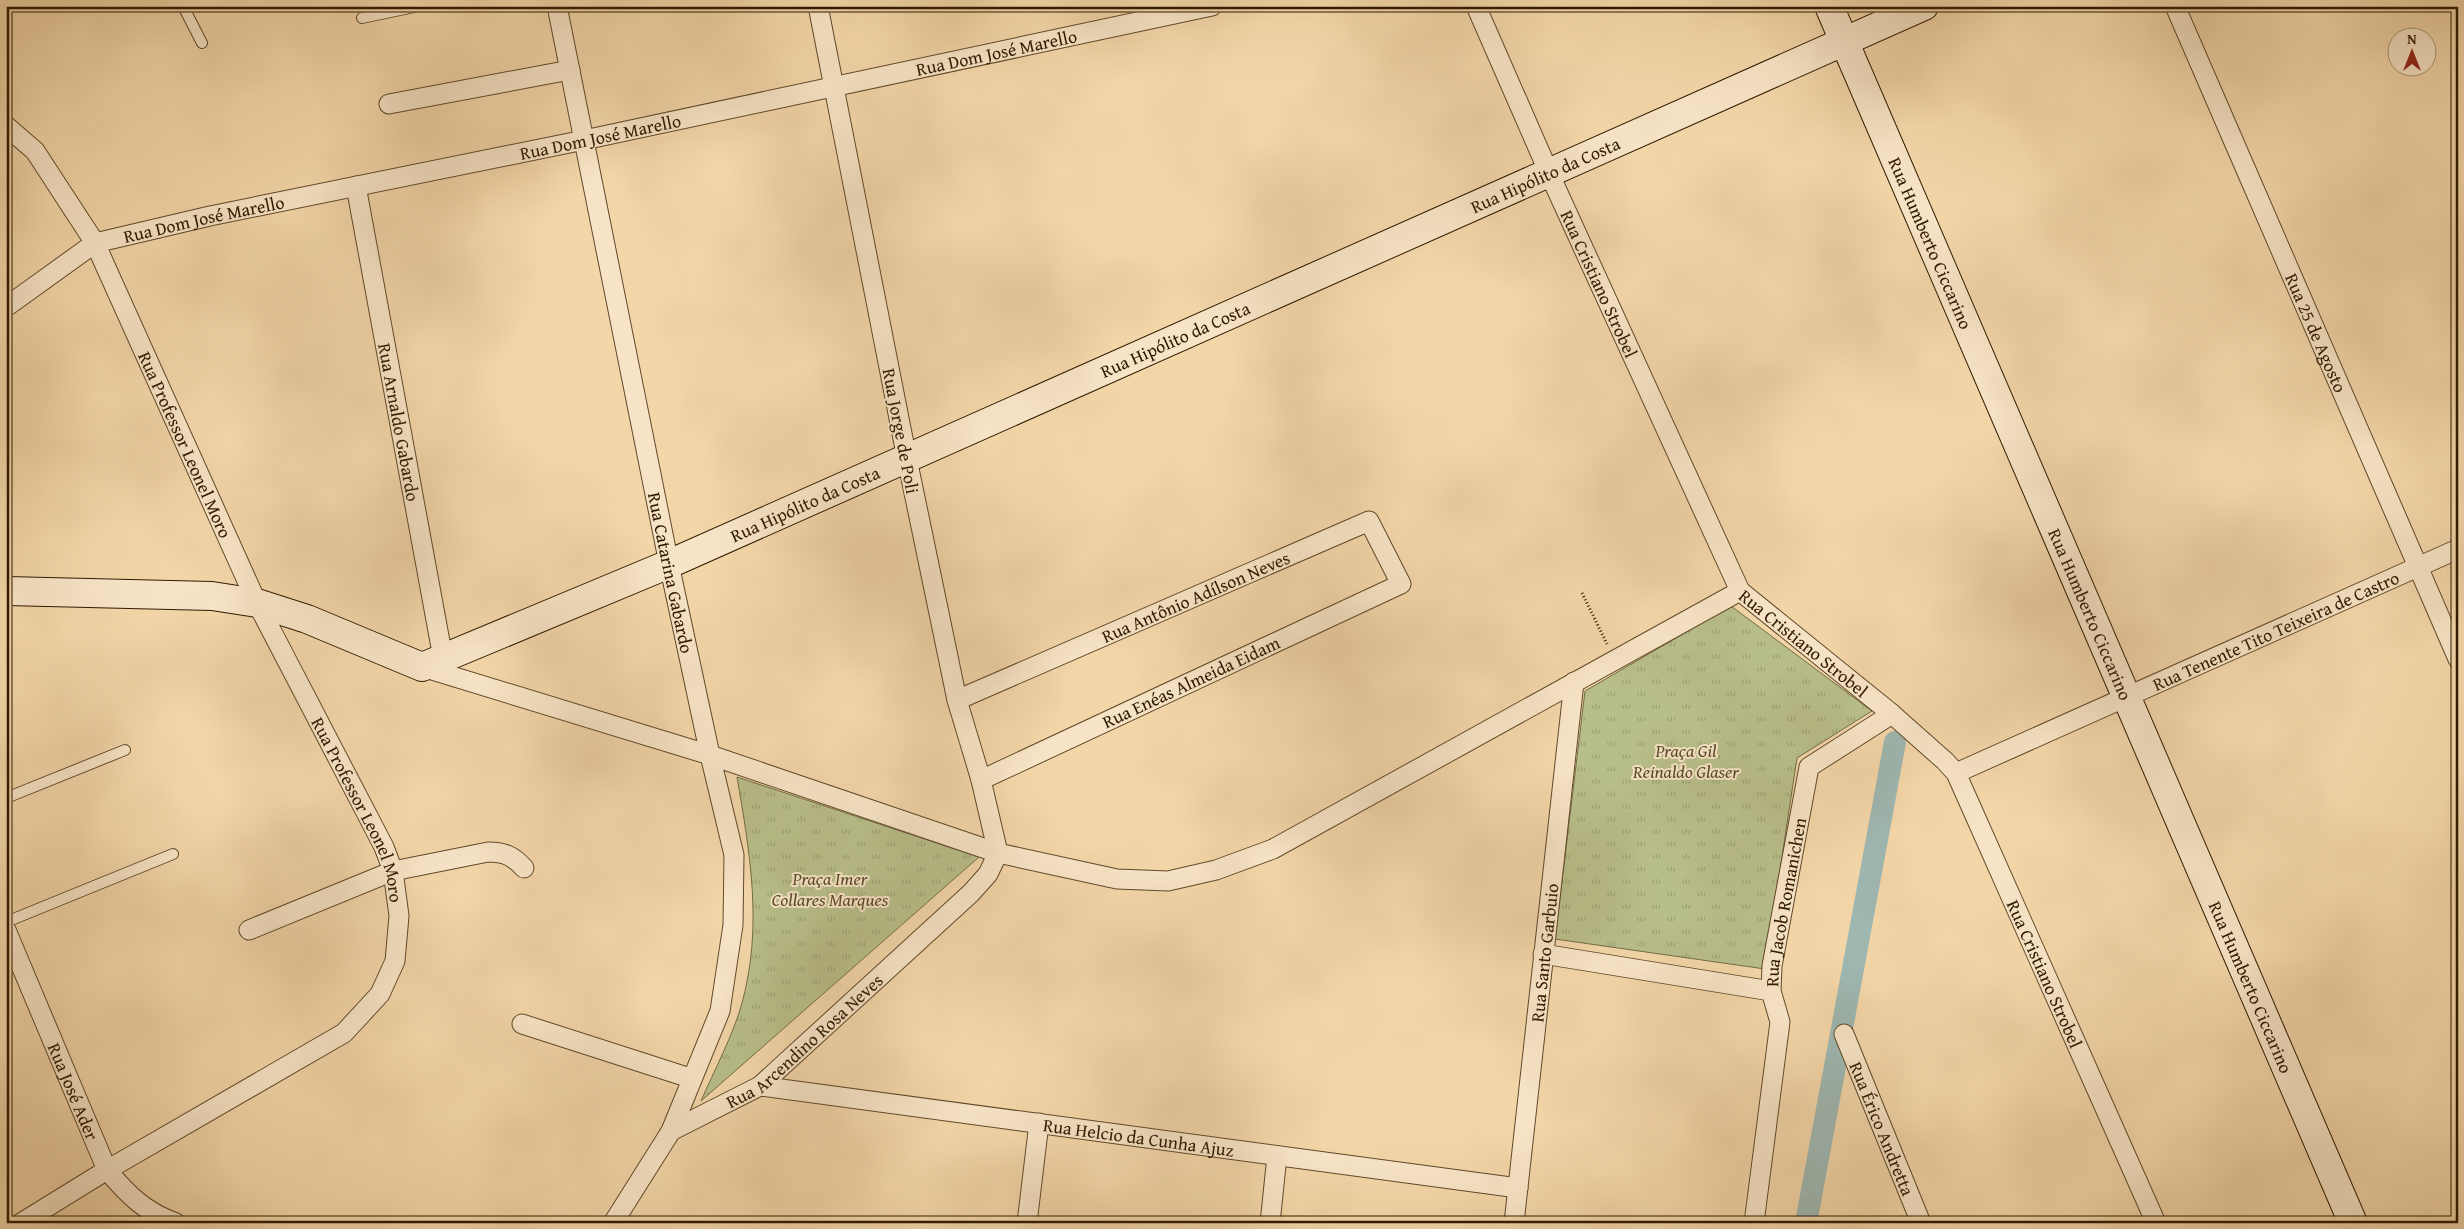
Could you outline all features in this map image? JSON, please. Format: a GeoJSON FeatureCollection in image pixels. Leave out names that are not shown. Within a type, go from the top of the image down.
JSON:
{"type":"FeatureCollection","features":[{"type":"Feature","properties":{"kind":"street","name":"Rua Catarina Gabardo"},"geometry":{"type":"LineString","coordinates":[[557,6],[669,564],[710,755],[734,855],[733,926],[720,1011],[690,1078],[671,1131]]}},
{"type":"Feature","properties":{"kind":"street","name":"Rua Jorge de Poli"},"geometry":{"type":"LineString","coordinates":[[818,6],[906,459],[957,700],[981,780],[998,853]]}},
{"type":"Feature","properties":{"kind":"street","name":"Rua Dom José Marello"},"geometry":{"type":"LineString","coordinates":[[6,307],[95,244],[210,216],[584,140],[1212,6]]}},
{"type":"Feature","properties":{"kind":"street","name":"Rua Cristiano Strobel"},"geometry":{"type":"LineString","coordinates":[[1476,6],[1548,173],[1740,591],[1892,714],[1956,773],[2156,1223]]}},
{"type":"Feature","properties":{"kind":"street","name":"Rua Humberto Ciccarino"},"geometry":{"type":"LineString","coordinates":[[1829,6],[2353,1223]]}},
{"type":"Feature","properties":{"kind":"street","name":"Rua Hipólito da Costa"},"geometry":{"type":"LineString","coordinates":[[433,662],[669,564],[1924,6]]}},
{"type":"Feature","properties":{"kind":"street","name":"Rua 25 de Agosto"},"geometry":{"type":"LineString","coordinates":[[2174,6],[2458,659]]}},
{"type":"Feature","properties":{"kind":"street"},"geometry":{"type":"LineString","coordinates":[[389,104],[570,70]]}},
{"type":"Feature","properties":{"kind":"street","name":"Rua Professor Leonel Moro"},"geometry":{"type":"LineString","coordinates":[[6,126],[35,151],[95,244],[257,603],[384,847],[393,871],[399,916],[395,961],[380,994],[344,1033],[107,1170],[21,1223]]}},
{"type":"Feature","properties":{"kind":"street","name":"Rua Arnaldo Gabardo"},"geometry":{"type":"LineString","coordinates":[[356,186],[433,662]]}},
{"type":"Feature","properties":{"kind":"street","name":"Rua Antônio Adílson Neves"},"geometry":{"type":"LineString","coordinates":[[957,700],[1369,522],[1401,584]]}},
{"type":"Feature","properties":{"kind":"street","name":"Rua Tenente Tito Teixeira de Castro"},"geometry":{"type":"LineString","coordinates":[[1956,773],[2458,549]]}},
{"type":"Feature","properties":{"kind":"street","name":"Rua Enéas Almeida Eidam"},"geometry":{"type":"LineString","coordinates":[[981,780],[1401,584]]}},
{"type":"Feature","properties":{"kind":"street"},"geometry":{"type":"LineString","coordinates":[[6,591],[212,596],[257,603],[998,853],[1117,879],[1168,881],[1216,870],[1272,849],[1740,591]]}},
{"type":"Feature","properties":{"kind":"street","name":"Rua Santo Garbuio"},"geometry":{"type":"LineString","coordinates":[[1514,1223],[1574,682]]}},
{"type":"Feature","properties":{"kind":"street","name":"Rua Jacob Romanichen"},"geometry":{"type":"LineString","coordinates":[[1754,1223],[1780,1022],[1771,991],[1772,966],[1809,767],[1892,714]]}},
{"type":"Feature","properties":{"kind":"street"},"geometry":{"type":"LineString","coordinates":[[250,930],[393,871],[488,852],[502,852],[514,857],[524,868]]}},
{"type":"Feature","properties":{"kind":"street","name":"Rua Arcendino Rosa Neves"},"geometry":{"type":"LineString","coordinates":[[671,1131],[760,1086],[971,893],[988,874],[998,853]]}},
{"type":"Feature","properties":{"kind":"street","name":"Rua José Ader"},"geometry":{"type":"LineString","coordinates":[[6,930],[107,1170],[130,1198],[161,1218],[176,1223]]}},
{"type":"Feature","properties":{"kind":"street"},"geometry":{"type":"LineString","coordinates":[[1543,954],[1771,991]]}},
{"type":"Feature","properties":{"kind":"street"},"geometry":{"type":"LineString","coordinates":[[522,1024],[690,1078]]}},
{"type":"Feature","properties":{"kind":"street","name":"Rua Érico Andretta"},"geometry":{"type":"LineString","coordinates":[[1844,1034],[1921,1223]]}},
{"type":"Feature","properties":{"kind":"street","name":"Rua Helcio da Cunha Ajuz"},"geometry":{"type":"LineString","coordinates":[[760,1086],[1039,1122],[1518,1188]]}},
{"type":"Feature","properties":{"kind":"street"},"geometry":{"type":"LineString","coordinates":[[1027,1223],[1039,1122]]}},
{"type":"Feature","properties":{"kind":"street"},"geometry":{"type":"LineString","coordinates":[[613,1223],[671,1131]]}},
{"type":"Feature","properties":{"kind":"street"},"geometry":{"type":"LineString","coordinates":[[1270,1223],[1277,1156]]}},
{"type":"Feature","properties":{"kind":"lane"},"geometry":{"type":"LineString","coordinates":[[183,6],[202,42]]}},
{"type":"Feature","properties":{"kind":"lane"},"geometry":{"type":"LineString","coordinates":[[362,18],[419,6]]}},
{"type":"Feature","properties":{"kind":"lane"},"geometry":{"type":"LineString","coordinates":[[6,798],[125,750]]}},
{"type":"Feature","properties":{"kind":"lane"},"geometry":{"type":"LineString","coordinates":[[6,922],[173,854]]}},
{"type":"Feature","properties":{"kind":"path"},"geometry":{"type":"LineString","coordinates":[[1582,593],[1615,660]]}},
{"type":"Feature","properties":{"kind":"green space","name":"Praça Gil Reinaldo Glaser"},"geometry":{"type":"Polygon","coordinates":[[[1731,606],[1872,711],[1797,758],[1765,969],[1555,939],[1585,691],[1731,606]]]}},
{"type":"Feature","properties":{"kind":"green space","name":"Praça Imer Collares Marques"},"geometry":{"type":"Polygon","coordinates":[[[737,777],[979,857],[701,1101],[729,1039],[742,1003],[752,946],[753,918],[750,862],[737,777]]]}},
{"type":"Feature","properties":{"kind":"waterway"},"geometry":{"type":"LineString","coordinates":[[1806,1223],[1895,742]]}}]}
